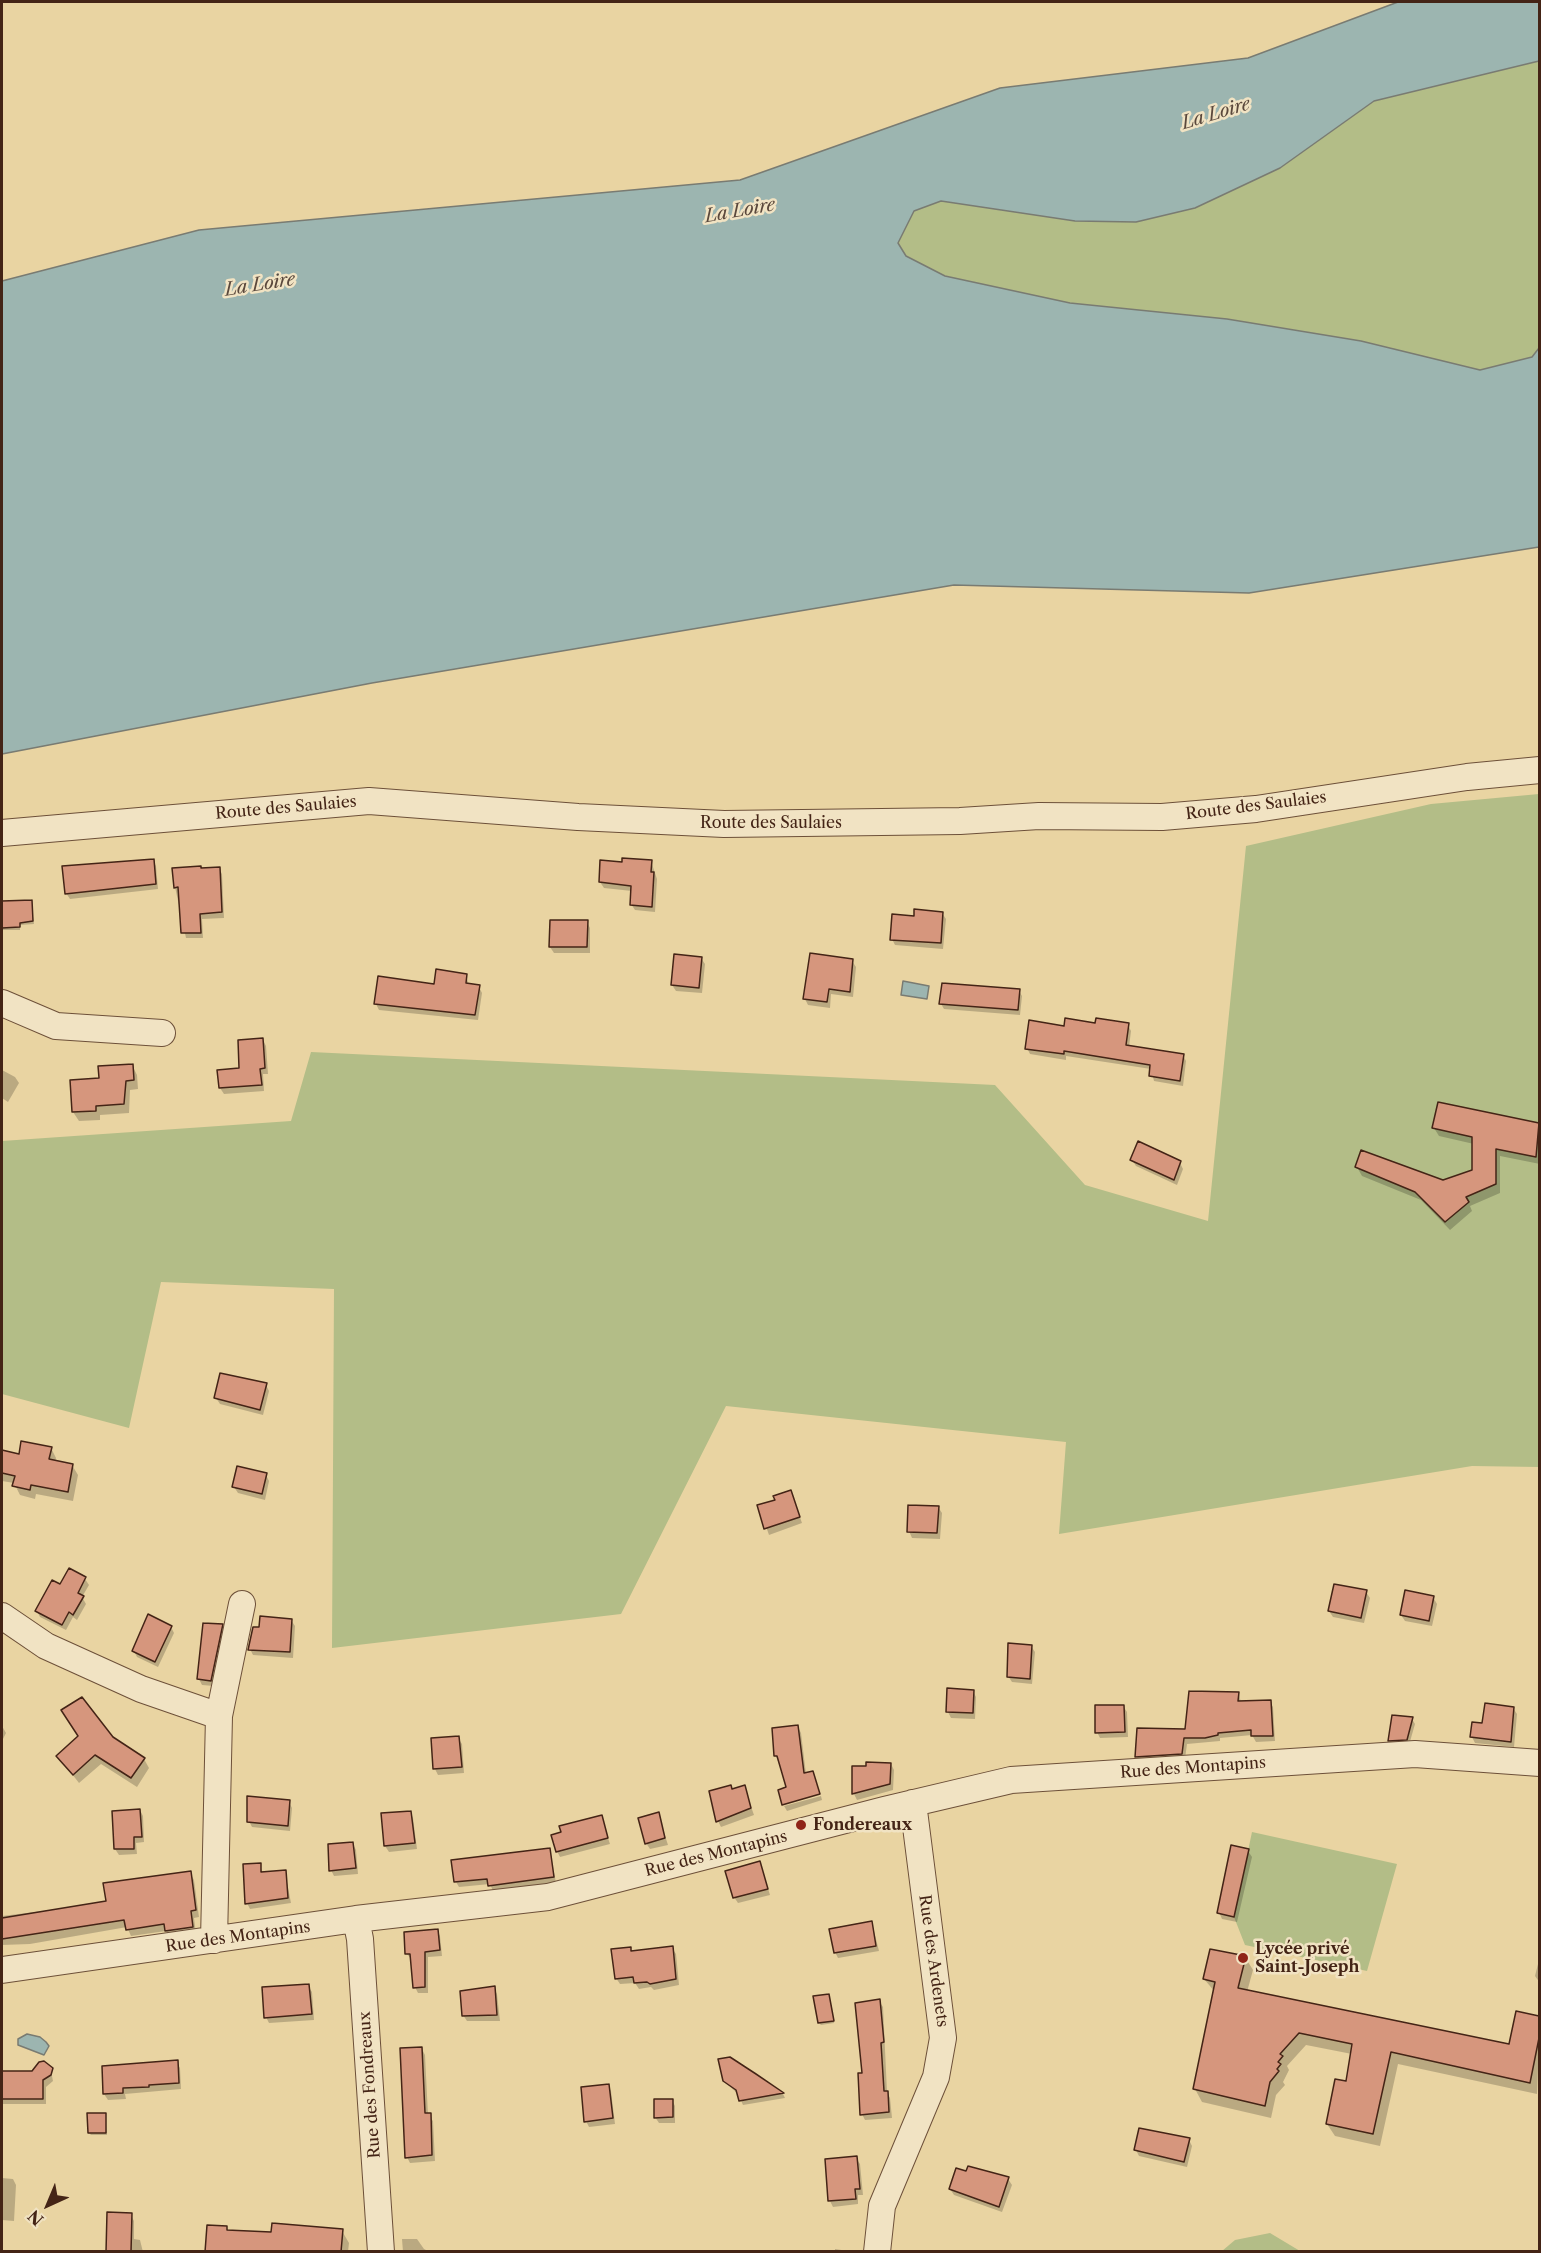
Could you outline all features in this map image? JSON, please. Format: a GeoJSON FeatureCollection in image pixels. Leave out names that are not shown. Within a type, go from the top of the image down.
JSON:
{"type":"FeatureCollection","features":[{"type":"Feature","properties":{"kind":"street","name":"Route des Saulaies"},"geometry":{"type":"LineString","coordinates":[[2,832],[369,801],[578,817],[724,824],[948,821],[1039,816],[1162,817],[1256,809],[1467,777],[1539,770]]}},
{"type":"Feature","properties":{"kind":"street"},"geometry":{"type":"LineString","coordinates":[[2,1003],[56,1026],[162,1033]]}},
{"type":"Feature","properties":{"kind":"street"},"geometry":{"type":"LineString","coordinates":[[214,1940],[219,1716],[242,1604]]}},
{"type":"Feature","properties":{"kind":"street"},"geometry":{"type":"LineString","coordinates":[[2,1616],[46,1646],[141,1689],[219,1716]]}},
{"type":"Feature","properties":{"kind":"street","name":"Rue des Montapins"},"geometry":{"type":"LineString","coordinates":[[2,1970],[356,1919],[548,1897],[1011,1780],[1415,1754],[1539,1763]]}},
{"type":"Feature","properties":{"kind":"street","name":"Rue des Ardenets"},"geometry":{"type":"LineString","coordinates":[[877,2252],[882,2206],[936,2077],[943,2038],[913,1803]]}},
{"type":"Feature","properties":{"kind":"street","name":"Rue des Fondreaux"},"geometry":{"type":"LineString","coordinates":[[356,1919],[360,1939],[381,2252]]}},
{"type":"Feature","properties":{"kind":"green space"},"geometry":{"type":"Polygon","coordinates":[[[1539,61],[1540,348],[1532,357],[1480,370],[1361,341],[1227,319],[1070,303],[945,276],[906,256],[898,243],[914,211],[941,201],[1075,221],[1136,222],[1280,168],[1374,101],[1539,61]]]}},
{"type":"Feature","properties":{"kind":"green space"},"geometry":{"type":"Polygon","coordinates":[[[1539,794],[1539,1467],[1472,1466],[1059,1534],[1066,1442],[726,1406],[621,1614],[332,1648],[334,1289],[161,1282],[129,1428],[2,1394],[2,1141],[291,1121],[311,1052],[995,1085],[1085,1185],[1208,1221],[1246,846],[1431,804],[1539,794]]]}},
{"type":"Feature","properties":{"kind":"green space"},"geometry":{"type":"Polygon","coordinates":[[[1252,1832],[1397,1864],[1367,1971],[1245,1945],[1234,1917],[1252,1832]]]}},
{"type":"Feature","properties":{"kind":"green space"},"geometry":{"type":"Polygon","coordinates":[[[1270,2233],[1300,2251],[1222,2251],[1235,2240],[1270,2233]]]}},
{"type":"Feature","properties":{"kind":"water","name":"La Loire"},"geometry":{"type":"Polygon","coordinates":[[[1398,2],[1539,2],[1539,61],[1374,101],[1280,168],[1195,208],[1136,222],[1075,221],[941,201],[914,211],[898,243],[906,256],[945,276],[1070,303],[1227,319],[1361,341],[1480,370],[1532,357],[1539,348],[1539,547],[1249,593],[954,585],[372,683],[2,754],[2,281],[199,230],[740,180],[1000,88],[1248,58],[1398,2]]]}},
{"type":"Feature","properties":{"kind":"water"},"geometry":{"type":"Polygon","coordinates":[[[903,981],[929,986],[927,999],[901,995],[903,981]]]}},
{"type":"Feature","properties":{"kind":"water"},"geometry":{"type":"Polygon","coordinates":[[[27,2034],[40,2037],[46,2042],[49,2046],[44,2055],[18,2045],[18,2039],[27,2034]]]}},
{"type":"Feature","properties":{"kind":"building"},"geometry":{"type":"Polygon","coordinates":[[[622,858],[652,860],[651,872],[654,872],[652,907],[630,905],[631,886],[599,882],[600,860],[622,862],[622,858]]]}},
{"type":"Feature","properties":{"kind":"building"},"geometry":{"type":"Polygon","coordinates":[[[154,859],[156,884],[65,894],[62,866],[154,859]]]}},
{"type":"Feature","properties":{"kind":"building"},"geometry":{"type":"Polygon","coordinates":[[[201,866],[201,868],[220,867],[222,912],[200,914],[201,933],[181,933],[178,887],[174,888],[172,868],[201,866]]]}},
{"type":"Feature","properties":{"kind":"building"},"geometry":{"type":"Polygon","coordinates":[[[32,900],[33,921],[20,923],[20,927],[2,928],[2,901],[32,900]]]}},
{"type":"Feature","properties":{"kind":"building"},"geometry":{"type":"Polygon","coordinates":[[[914,909],[943,912],[941,943],[890,940],[892,914],[914,916],[914,909]]]}},
{"type":"Feature","properties":{"kind":"building"},"geometry":{"type":"Polygon","coordinates":[[[550,920],[588,920],[587,947],[549,947],[550,920]]]}},
{"type":"Feature","properties":{"kind":"building"},"geometry":{"type":"Polygon","coordinates":[[[810,953],[853,959],[850,992],[829,989],[827,1002],[803,999],[810,953]]]}},
{"type":"Feature","properties":{"kind":"building"},"geometry":{"type":"Polygon","coordinates":[[[674,954],[702,957],[699,988],[671,985],[674,954]]]}},
{"type":"Feature","properties":{"kind":"building"},"geometry":{"type":"Polygon","coordinates":[[[436,969],[467,974],[466,983],[480,985],[475,1015],[374,1004],[378,976],[434,984],[436,969]]]}},
{"type":"Feature","properties":{"kind":"building"},"geometry":{"type":"Polygon","coordinates":[[[942,983],[1020,989],[1018,1010],[939,1004],[942,983]]]}},
{"type":"Feature","properties":{"kind":"building"},"geometry":{"type":"Polygon","coordinates":[[[1065,1018],[1095,1023],[1096,1018],[1129,1023],[1126,1045],[1184,1054],[1180,1081],[1149,1076],[1150,1065],[1064,1051],[1064,1054],[1025,1049],[1029,1020],[1064,1026],[1065,1018]]]}},
{"type":"Feature","properties":{"kind":"building"},"geometry":{"type":"Polygon","coordinates":[[[263,1038],[265,1068],[260,1069],[262,1085],[219,1088],[217,1070],[239,1068],[238,1040],[263,1038]]]}},
{"type":"Feature","properties":{"kind":"building"},"geometry":{"type":"Polygon","coordinates":[[[133,1064],[134,1080],[126,1081],[124,1104],[96,1106],[96,1111],[72,1112],[70,1080],[99,1078],[98,1066],[133,1064]]]}},
{"type":"Feature","properties":{"kind":"building"},"geometry":{"type":"Polygon","coordinates":[[[1438,1102],[1539,1123],[1536,1157],[1496,1149],[1496,1184],[1466,1197],[1469,1202],[1445,1222],[1415,1192],[1355,1167],[1361,1150],[1443,1180],[1472,1170],[1472,1137],[1432,1128],[1438,1102]]]}},
{"type":"Feature","properties":{"kind":"building"},"geometry":{"type":"Polygon","coordinates":[[[1138,1141],[1181,1161],[1174,1180],[1130,1160],[1138,1141]]]}},
{"type":"Feature","properties":{"kind":"building"},"geometry":{"type":"Polygon","coordinates":[[[220,1373],[267,1383],[260,1410],[214,1398],[220,1373]]]}},
{"type":"Feature","properties":{"kind":"building"},"geometry":{"type":"Polygon","coordinates":[[[21,1441],[52,1447],[49,1459],[73,1464],[68,1492],[31,1485],[30,1490],[12,1486],[15,1476],[2,1473],[2,1450],[19,1454],[21,1441]]]}},
{"type":"Feature","properties":{"kind":"building"},"geometry":{"type":"Polygon","coordinates":[[[237,1466],[267,1473],[262,1494],[232,1487],[237,1466]]]}},
{"type":"Feature","properties":{"kind":"building"},"geometry":{"type":"Polygon","coordinates":[[[791,1490],[800,1517],[764,1529],[757,1505],[775,1500],[773,1496],[791,1490]]]}},
{"type":"Feature","properties":{"kind":"building"},"geometry":{"type":"Polygon","coordinates":[[[908,1505],[939,1506],[937,1533],[907,1532],[908,1505]]]}},
{"type":"Feature","properties":{"kind":"building"},"geometry":{"type":"Polygon","coordinates":[[[69,1568],[86,1577],[78,1593],[84,1596],[73,1615],[69,1612],[62,1625],[35,1611],[52,1580],[60,1584],[69,1568]]]}},
{"type":"Feature","properties":{"kind":"building"},"geometry":{"type":"Polygon","coordinates":[[[1334,1584],[1367,1590],[1361,1618],[1328,1611],[1334,1584]]]}},
{"type":"Feature","properties":{"kind":"building"},"geometry":{"type":"Polygon","coordinates":[[[1405,1590],[1434,1596],[1429,1621],[1400,1615],[1405,1590]]]}},
{"type":"Feature","properties":{"kind":"building"},"geometry":{"type":"Polygon","coordinates":[[[148,1614],[172,1626],[155,1662],[132,1651],[148,1614]]]}},
{"type":"Feature","properties":{"kind":"building"},"geometry":{"type":"Polygon","coordinates":[[[260,1616],[292,1619],[290,1652],[248,1650],[253,1627],[259,1627],[260,1616]]]}},
{"type":"Feature","properties":{"kind":"building"},"geometry":{"type":"Polygon","coordinates":[[[203,1623],[223,1624],[211,1681],[197,1679],[203,1623]]]}},
{"type":"Feature","properties":{"kind":"building"},"geometry":{"type":"Polygon","coordinates":[[[1008,1643],[1032,1645],[1030,1679],[1007,1677],[1008,1643]]]}},
{"type":"Feature","properties":{"kind":"building"},"geometry":{"type":"Polygon","coordinates":[[[947,1688],[974,1690],[973,1713],[946,1712],[947,1688]]]}},
{"type":"Feature","properties":{"kind":"building"},"geometry":{"type":"Polygon","coordinates":[[[1189,1691],[1239,1692],[1238,1701],[1271,1700],[1273,1736],[1251,1736],[1251,1730],[1218,1733],[1218,1735],[1205,1738],[1184,1738],[1182,1754],[1135,1757],[1137,1728],[1185,1729],[1189,1691]]]}},
{"type":"Feature","properties":{"kind":"building"},"geometry":{"type":"Polygon","coordinates":[[[82,1697],[113,1737],[145,1758],[131,1778],[95,1755],[73,1775],[56,1756],[78,1736],[61,1710],[82,1697]]]}},
{"type":"Feature","properties":{"kind":"building"},"geometry":{"type":"Polygon","coordinates":[[[1485,1703],[1514,1707],[1511,1742],[1470,1737],[1472,1722],[1482,1723],[1485,1703]]]}},
{"type":"Feature","properties":{"kind":"building"},"geometry":{"type":"Polygon","coordinates":[[[1095,1705],[1124,1705],[1125,1732],[1095,1733],[1095,1705]]]}},
{"type":"Feature","properties":{"kind":"building"},"geometry":{"type":"Polygon","coordinates":[[[1392,1715],[1413,1717],[1407,1740],[1388,1741],[1392,1715]]]}},
{"type":"Feature","properties":{"kind":"building"},"geometry":{"type":"Polygon","coordinates":[[[798,1725],[804,1773],[813,1771],[820,1794],[782,1805],[778,1790],[786,1787],[777,1756],[774,1756],[772,1728],[798,1725]]]}},
{"type":"Feature","properties":{"kind":"building"},"geometry":{"type":"Polygon","coordinates":[[[459,1736],[462,1767],[433,1769],[431,1738],[459,1736]]]}},
{"type":"Feature","properties":{"kind":"building"},"geometry":{"type":"Polygon","coordinates":[[[866,1762],[891,1763],[890,1784],[852,1794],[852,1766],[866,1766],[866,1762]]]}},
{"type":"Feature","properties":{"kind":"building"},"geometry":{"type":"Polygon","coordinates":[[[731,1785],[732,1789],[745,1785],[751,1808],[716,1822],[709,1791],[731,1785]]]}},
{"type":"Feature","properties":{"kind":"building"},"geometry":{"type":"Polygon","coordinates":[[[247,1796],[290,1800],[288,1826],[247,1822],[247,1796]]]}},
{"type":"Feature","properties":{"kind":"building"},"geometry":{"type":"Polygon","coordinates":[[[140,1809],[142,1837],[134,1837],[134,1849],[114,1849],[112,1811],[140,1809]]]}},
{"type":"Feature","properties":{"kind":"building"},"geometry":{"type":"Polygon","coordinates":[[[411,1811],[415,1843],[384,1846],[381,1813],[411,1811]]]}},
{"type":"Feature","properties":{"kind":"building"},"geometry":{"type":"Polygon","coordinates":[[[659,1812],[665,1838],[645,1844],[638,1818],[659,1812]]]}},
{"type":"Feature","properties":{"kind":"building"},"geometry":{"type":"Polygon","coordinates":[[[602,1815],[608,1838],[556,1852],[551,1835],[561,1832],[559,1826],[602,1815]]]}},
{"type":"Feature","properties":{"kind":"building"},"geometry":{"type":"Polygon","coordinates":[[[353,1842],[356,1868],[329,1871],[328,1844],[353,1842]]]}},
{"type":"Feature","properties":{"kind":"building"},"geometry":{"type":"Polygon","coordinates":[[[1231,1845],[1249,1849],[1234,1917],[1217,1913],[1231,1845]]]}},
{"type":"Feature","properties":{"kind":"building"},"geometry":{"type":"Polygon","coordinates":[[[550,1848],[554,1877],[488,1886],[487,1879],[454,1882],[451,1860],[550,1848]]]}},
{"type":"Feature","properties":{"kind":"building"},"geometry":{"type":"Polygon","coordinates":[[[760,1861],[768,1889],[733,1898],[725,1871],[760,1861]]]}},
{"type":"Feature","properties":{"kind":"building"},"geometry":{"type":"Polygon","coordinates":[[[261,1863],[261,1872],[286,1870],[288,1898],[245,1904],[243,1864],[261,1863]]]}},
{"type":"Feature","properties":{"kind":"building"},"geometry":{"type":"Polygon","coordinates":[[[191,1871],[196,1910],[191,1911],[193,1927],[165,1931],[164,1924],[126,1930],[124,1920],[2,1939],[2,1918],[106,1901],[103,1883],[191,1871]]]}},
{"type":"Feature","properties":{"kind":"building"},"geometry":{"type":"Polygon","coordinates":[[[872,1921],[876,1946],[834,1953],[829,1929],[872,1921]]]}},
{"type":"Feature","properties":{"kind":"building"},"geometry":{"type":"Polygon","coordinates":[[[438,1929],[440,1950],[425,1952],[425,1987],[413,1988],[410,1954],[405,1954],[404,1932],[438,1929]]]}},
{"type":"Feature","properties":{"kind":"building"},"geometry":{"type":"Polygon","coordinates":[[[673,1946],[676,1979],[650,1984],[647,1982],[634,1983],[633,1977],[615,1979],[611,1949],[631,1947],[631,1951],[673,1946]]]}},
{"type":"Feature","properties":{"kind":"building"},"geometry":{"type":"Polygon","coordinates":[[[1210,1949],[1246,1956],[1238,1988],[1509,2044],[1516,2011],[1539,2016],[1539,2038],[1530,2083],[1391,2052],[1373,2134],[1326,2124],[1335,2079],[1346,2081],[1352,2044],[1299,2033],[1280,2054],[1283,2056],[1278,2062],[1281,2064],[1277,2069],[1279,2071],[1270,2082],[1265,2106],[1193,2089],[1215,1982],[1203,1979],[1210,1949]]]}},
{"type":"Feature","properties":{"kind":"building"},"geometry":{"type":"Polygon","coordinates":[[[309,1984],[312,2014],[264,2018],[262,1987],[309,1984]]]}},
{"type":"Feature","properties":{"kind":"building"},"geometry":{"type":"Polygon","coordinates":[[[495,1986],[497,2015],[462,2016],[460,1991],[495,1986]]]}},
{"type":"Feature","properties":{"kind":"building"},"geometry":{"type":"Polygon","coordinates":[[[829,1994],[834,2021],[818,2023],[813,1996],[829,1994]]]}},
{"type":"Feature","properties":{"kind":"building"},"geometry":{"type":"Polygon","coordinates":[[[880,1999],[884,2042],[881,2043],[884,2091],[888,2091],[889,2112],[860,2115],[858,2073],[862,2073],[855,2003],[880,1999]]]}},
{"type":"Feature","properties":{"kind":"building"},"geometry":{"type":"Polygon","coordinates":[[[422,2047],[425,2113],[431,2113],[432,2155],[405,2158],[400,2048],[422,2047]]]}},
{"type":"Feature","properties":{"kind":"building"},"geometry":{"type":"Polygon","coordinates":[[[730,2057],[784,2093],[739,2101],[736,2090],[723,2081],[718,2059],[730,2057]]]}},
{"type":"Feature","properties":{"kind":"building"},"geometry":{"type":"Polygon","coordinates":[[[178,2060],[179,2083],[123,2088],[123,2093],[103,2094],[102,2066],[178,2060]]]}},
{"type":"Feature","properties":{"kind":"building"},"geometry":{"type":"Polygon","coordinates":[[[44,2061],[53,2068],[51,2075],[43,2080],[43,2099],[2,2099],[2,2071],[32,2071],[39,2062],[44,2061]]]}},
{"type":"Feature","properties":{"kind":"building"},"geometry":{"type":"Polygon","coordinates":[[[609,2084],[613,2118],[584,2122],[581,2087],[609,2084]]]}},
{"type":"Feature","properties":{"kind":"building"},"geometry":{"type":"Polygon","coordinates":[[[654,2099],[673,2099],[673,2117],[654,2118],[654,2099]]]}},
{"type":"Feature","properties":{"kind":"building"},"geometry":{"type":"Polygon","coordinates":[[[87,2113],[106,2113],[106,2133],[88,2133],[87,2113]]]}},
{"type":"Feature","properties":{"kind":"building"},"geometry":{"type":"Polygon","coordinates":[[[1139,2128],[1190,2138],[1184,2162],[1134,2150],[1139,2128]]]}},
{"type":"Feature","properties":{"kind":"building"},"geometry":{"type":"Polygon","coordinates":[[[857,2156],[860,2189],[855,2189],[856,2199],[828,2201],[825,2159],[857,2156]]]}},
{"type":"Feature","properties":{"kind":"building"},"geometry":{"type":"Polygon","coordinates":[[[968,2166],[1009,2177],[999,2207],[949,2189],[956,2168],[966,2171],[968,2166]]]}},
{"type":"Feature","properties":{"kind":"building"},"geometry":{"type":"Polygon","coordinates":[[[107,2212],[132,2213],[131,2252],[106,2252],[107,2212]]]}},
{"type":"Feature","properties":{"kind":"building"},"geometry":{"type":"Polygon","coordinates":[[[272,2223],[343,2229],[341,2252],[205,2252],[207,2225],[227,2226],[227,2230],[271,2232],[272,2223]]]}},
{"type":"Feature","properties":{"kind":"place","name":"Fondereaux"},"geometry":{"type":"Point","coordinates":[801,1825]}},
{"type":"Feature","properties":{"kind":"place","name":"Lycée privé Saint-Joseph"},"geometry":{"type":"Point","coordinates":[1243,1958]}}]}
